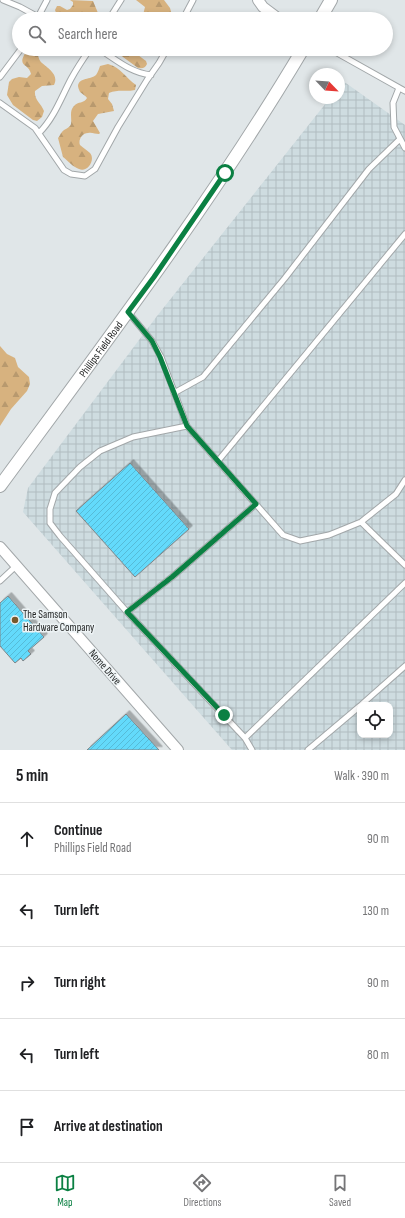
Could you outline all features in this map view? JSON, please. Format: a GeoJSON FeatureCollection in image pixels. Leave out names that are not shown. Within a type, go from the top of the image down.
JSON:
{"type":"FeatureCollection","features":[{"type":"Feature","properties":{"kind":"street"},"geometry":{"type":"LineString","coordinates":[[258,0],[270,12]]}},
{"type":"Feature","properties":{"kind":"street"},"geometry":{"type":"LineString","coordinates":[[324,12],[331,0]]}},
{"type":"Feature","properties":{"kind":"street","name":"Phillips Field Road"},"geometry":{"type":"LineString","coordinates":[[0,486],[154,277],[225,173],[299,56]]}},
{"type":"Feature","properties":{"kind":"street","name":"Nome Drive"},"geometry":{"type":"LineString","coordinates":[[0,547],[178,750]]}},
{"type":"Feature","properties":{"kind":"lane"},"geometry":{"type":"LineString","coordinates":[[3,0],[29,12]]}},
{"type":"Feature","properties":{"kind":"lane"},"geometry":{"type":"LineString","coordinates":[[42,12],[47,0]]}},
{"type":"Feature","properties":{"kind":"lane"},"geometry":{"type":"LineString","coordinates":[[113,12],[121,0]]}},
{"type":"Feature","properties":{"kind":"lane"},"geometry":{"type":"LineString","coordinates":[[187,12],[193,0]]}},
{"type":"Feature","properties":{"kind":"lane"},"geometry":{"type":"LineString","coordinates":[[0,77],[16,56]]}},
{"type":"Feature","properties":{"kind":"lane"},"geometry":{"type":"LineString","coordinates":[[39,133],[54,115],[72,77],[86,56]]}},
{"type":"Feature","properties":{"kind":"lane"},"geometry":{"type":"LineString","coordinates":[[110,56],[128,68],[139,73],[151,75]]}},
{"type":"Feature","properties":{"kind":"lane"},"geometry":{"type":"LineString","coordinates":[[0,103],[35,128],[64,170],[71,174],[85,176],[95,169],[118,127],[163,56]]}},
{"type":"Feature","properties":{"kind":"lane"},"geometry":{"type":"LineString","coordinates":[[342,56],[405,91]]}},
{"type":"Feature","properties":{"kind":"lane"},"geometry":{"type":"LineString","coordinates":[[399,88],[393,103],[394,127],[405,148]]}},
{"type":"Feature","properties":{"kind":"lane"},"geometry":{"type":"LineString","coordinates":[[174,393],[203,377],[285,278],[369,169],[400,139]]}},
{"type":"Feature","properties":{"kind":"lane"},"geometry":{"type":"LineString","coordinates":[[218,461],[405,234]]}},
{"type":"Feature","properties":{"kind":"lane"},"geometry":{"type":"LineString","coordinates":[[128,312],[152,341],[160,357],[187,426],[283,535],[300,541],[329,535],[361,522],[396,494],[405,480]]}},
{"type":"Feature","properties":{"kind":"lane"},"geometry":{"type":"LineString","coordinates":[[187,426],[133,437],[100,451],[80,467],[55,493],[50,509],[50,523],[127,612],[245,738],[252,750]]}},
{"type":"Feature","properties":{"kind":"lane"},"geometry":{"type":"LineString","coordinates":[[127,612],[172,577],[256,504]]}},
{"type":"Feature","properties":{"kind":"lane"},"geometry":{"type":"LineString","coordinates":[[361,522],[405,565]]}},
{"type":"Feature","properties":{"kind":"lane"},"geometry":{"type":"LineString","coordinates":[[0,581],[16,566]]}},
{"type":"Feature","properties":{"kind":"lane"},"geometry":{"type":"LineString","coordinates":[[245,738],[405,583]]}},
{"type":"Feature","properties":{"kind":"lane"},"geometry":{"type":"LineString","coordinates":[[365,702],[405,666]]}},
{"type":"Feature","properties":{"kind":"lane"},"geometry":{"type":"LineString","coordinates":[[308,750],[357,709]]}},
{"type":"Feature","properties":{"kind":"shaded area"},"geometry":{"type":"Polygon","coordinates":[[[345,82],[405,125],[405,750],[232,750],[23,512],[28,488],[157,316],[325,104],[345,104],[345,82]],[[130,463],[77,511],[135,577],[189,529],[130,463]]]}},
{"type":"Feature","properties":{"kind":"green space"},"geometry":{"type":"Polygon","coordinates":[[[70,0],[93,1],[98,12],[56,12],[57,6],[67,10],[73,5],[73,2],[70,0]]]}},
{"type":"Feature","properties":{"kind":"green space"},"geometry":{"type":"Polygon","coordinates":[[[136,0],[164,0],[171,12],[144,12],[145,7],[136,0]]]}},
{"type":"Feature","properties":{"kind":"green space"},"geometry":{"type":"Polygon","coordinates":[[[38,56],[40,61],[52,72],[55,78],[54,85],[42,86],[35,91],[37,99],[44,111],[42,117],[37,121],[33,120],[13,105],[7,95],[9,82],[12,79],[19,77],[27,78],[31,74],[23,63],[23,57],[38,56]]]}},
{"type":"Feature","properties":{"kind":"green space"},"geometry":{"type":"Polygon","coordinates":[[[122,56],[139,56],[146,61],[147,64],[144,68],[138,68],[122,56]]]}},
{"type":"Feature","properties":{"kind":"green space"},"geometry":{"type":"Polygon","coordinates":[[[108,64],[119,70],[136,85],[135,90],[109,93],[108,99],[112,104],[114,111],[98,114],[93,121],[100,133],[86,133],[81,137],[80,145],[92,156],[88,168],[82,170],[63,157],[58,138],[70,125],[72,108],[87,98],[80,92],[78,86],[79,83],[83,80],[94,77],[100,66],[108,64]]]}},
{"type":"Feature","properties":{"kind":"green space"},"geometry":{"type":"Polygon","coordinates":[[[0,346],[7,354],[15,358],[18,367],[29,377],[30,384],[27,391],[11,409],[0,426],[0,346]]]}},
{"type":"Feature","properties":{"kind":"building"},"geometry":{"type":"Polygon","coordinates":[[[130,463],[189,529],[135,577],[76,511],[130,463]]]}},
{"type":"Feature","properties":{"kind":"building","name":"The Samson Hardware Company"},"geometry":{"type":"Polygon","coordinates":[[[8,596],[44,637],[28,651],[31,654],[23,661],[21,658],[15,663],[0,646],[0,603],[8,596]]]}},
{"type":"Feature","properties":{"kind":"building"},"geometry":{"type":"Polygon","coordinates":[[[126,714],[159,750],[87,750],[126,714]]]}},
{"type":"Feature","properties":{"kind":"place","name":"The Samson Hardware Company"},"geometry":{"type":"Point","coordinates":[15,620]}},
{"type":"Feature","properties":{"kind":"route"},"geometry":{"type":"LineString","coordinates":[[224,715],[127,612],[172,577],[256,504],[187,426],[160,357],[152,341],[128,312],[154,277],[225,173]]}}]}
